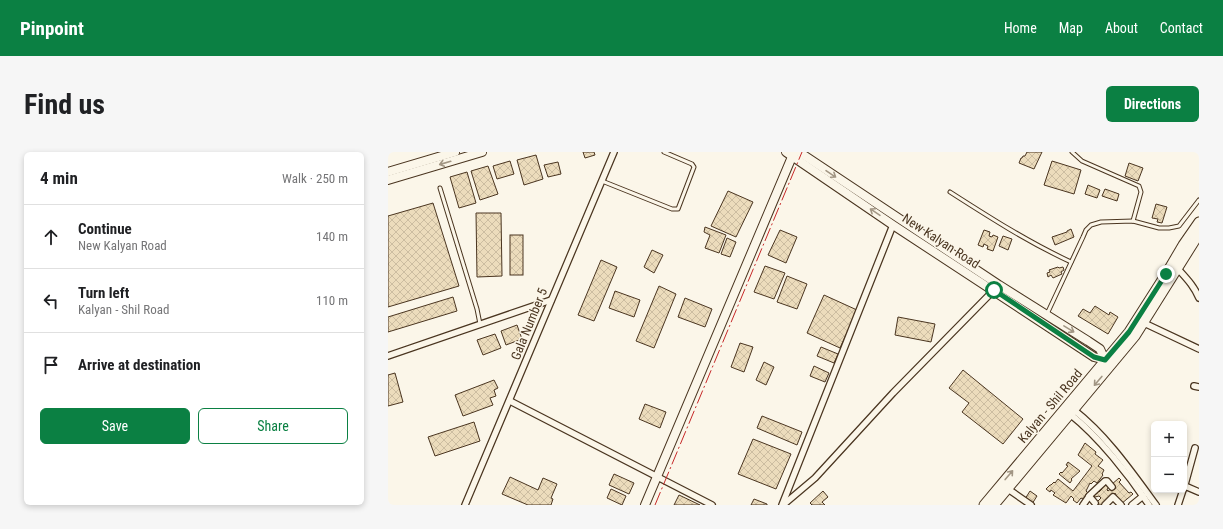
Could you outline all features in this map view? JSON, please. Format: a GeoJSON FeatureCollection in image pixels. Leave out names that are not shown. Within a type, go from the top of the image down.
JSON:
{"type":"FeatureCollection","features":[{"type":"Feature","properties":{"kind":"main road","name":"Kalyan - Shil Road"},"geometry":{"type":"LineString","coordinates":[[994,505],[1072,412],[1129,332],[1199,222]]}},
{"type":"Feature","properties":{"kind":"main road","name":"Kalyan - Shil Road"},"geometry":{"type":"LineString","coordinates":[[984,505],[1108,362],[1135,336],[1199,234]]}},
{"type":"Feature","properties":{"kind":"street"},"geometry":{"type":"LineString","coordinates":[[388,172],[455,152]]}},
{"type":"Feature","properties":{"kind":"street"},"geometry":{"type":"LineString","coordinates":[[388,180],[482,152]]}},
{"type":"Feature","properties":{"kind":"street","name":"Gala Number 5"},"geometry":{"type":"LineString","coordinates":[[465,505],[510,402],[551,300],[614,152]]}},
{"type":"Feature","properties":{"kind":"street"},"geometry":{"type":"LineString","coordinates":[[645,505],[793,153]]}},
{"type":"Feature","properties":{"kind":"street","name":"New Kalyan Road"},"geometry":{"type":"LineString","coordinates":[[793,153],[893,225],[996,287],[1046,315],[1100,349],[1108,362]]}},
{"type":"Feature","properties":{"kind":"street","name":"New Kalyan Road"},"geometry":{"type":"LineString","coordinates":[[793,153],[996,287],[1094,357],[1108,362]]}},
{"type":"Feature","properties":{"kind":"street"},"geometry":{"type":"LineString","coordinates":[[782,505],[893,225]]}},
{"type":"Feature","properties":{"kind":"street"},"geometry":{"type":"LineString","coordinates":[[1178,269],[1190,281],[1199,298]]}},
{"type":"Feature","properties":{"kind":"street"},"geometry":{"type":"LineString","coordinates":[[782,505],[815,478],[923,362],[996,287]]}},
{"type":"Feature","properties":{"kind":"street"},"geometry":{"type":"LineString","coordinates":[[388,356],[551,300]]}},
{"type":"Feature","properties":{"kind":"street"},"geometry":{"type":"LineString","coordinates":[[1144,323],[1199,349]]}},
{"type":"Feature","properties":{"kind":"street"},"geometry":{"type":"LineString","coordinates":[[510,402],[712,505]]}},
{"type":"Feature","properties":{"kind":"street"},"geometry":{"type":"LineString","coordinates":[[1072,412],[1149,505]]}},
{"type":"Feature","properties":{"kind":"street"},"geometry":{"type":"LineString","coordinates":[[1072,412],[1099,431],[1156,505]]}},
{"type":"Feature","properties":{"kind":"street"},"geometry":{"type":"LineString","coordinates":[[1187,477],[1195,448]]}},
{"type":"Feature","properties":{"kind":"street"},"geometry":{"type":"LineString","coordinates":[[1083,505],[1089,496],[1106,480],[1112,487]]}},
{"type":"Feature","properties":{"kind":"street"},"geometry":{"type":"LineString","coordinates":[[1008,489],[1031,505]]}},
{"type":"Feature","properties":{"kind":"street"},"geometry":{"type":"LineString","coordinates":[[1187,489],[1199,492]]}},
{"type":"Feature","properties":{"kind":"street"},"geometry":{"type":"LineString","coordinates":[[1178,505],[1182,493]]}},
{"type":"Feature","properties":{"kind":"street"},"geometry":{"type":"LineString","coordinates":[[1089,496],[1096,503]]}},
{"type":"Feature","properties":{"kind":"street"},"geometry":{"type":"LineString","coordinates":[[1132,505],[1143,496]]}},
{"type":"Feature","properties":{"kind":"street"},"geometry":{"type":"LineString","coordinates":[[1105,505],[1113,497],[1121,505]]}},
{"type":"Feature","properties":{"kind":"lane"},"geometry":{"type":"LineString","coordinates":[[602,181],[672,209],[678,209],[694,168],[692,164],[664,152]]}},
{"type":"Feature","properties":{"kind":"lane"},"geometry":{"type":"LineString","coordinates":[[1072,152],[1082,161],[1139,186],[1141,192],[1133,221]]}},
{"type":"Feature","properties":{"kind":"lane"},"geometry":{"type":"LineString","coordinates":[[440,188],[477,309],[480,324]]}},
{"type":"Feature","properties":{"kind":"lane"},"geometry":{"type":"LineString","coordinates":[[950,192],[1007,229],[1071,262]]}},
{"type":"Feature","properties":{"kind":"lane"},"geometry":{"type":"LineString","coordinates":[[1046,315],[1086,230],[1091,225],[1101,222],[1133,221],[1159,228],[1179,226],[1199,200]]}},
{"type":"Feature","properties":{"kind":"building"},"geometry":{"type":"Polygon","coordinates":[[[583,152],[594,152],[595,155],[585,158],[583,152]]]}},
{"type":"Feature","properties":{"kind":"building"},"geometry":{"type":"Polygon","coordinates":[[[1027,152],[1042,152],[1034,169],[1019,163],[1021,158],[1025,156],[1027,152]]]}},
{"type":"Feature","properties":{"kind":"building"},"geometry":{"type":"Polygon","coordinates":[[[536,155],[543,179],[524,185],[517,160],[536,155]]]}},
{"type":"Feature","properties":{"kind":"building"},"geometry":{"type":"Polygon","coordinates":[[[510,161],[514,174],[497,179],[493,166],[510,161]]]}},
{"type":"Feature","properties":{"kind":"building"},"geometry":{"type":"Polygon","coordinates":[[[1052,161],[1081,170],[1074,194],[1044,185],[1052,161]]]}},
{"type":"Feature","properties":{"kind":"building"},"geometry":{"type":"Polygon","coordinates":[[[558,162],[561,174],[548,177],[544,165],[558,162]]]}},
{"type":"Feature","properties":{"kind":"building"},"geometry":{"type":"Polygon","coordinates":[[[1129,163],[1143,168],[1138,181],[1125,176],[1129,163]]]}},
{"type":"Feature","properties":{"kind":"building"},"geometry":{"type":"Polygon","coordinates":[[[488,166],[498,194],[480,200],[471,171],[488,166]]]}},
{"type":"Feature","properties":{"kind":"building"},"geometry":{"type":"Polygon","coordinates":[[[467,172],[476,203],[459,208],[450,177],[467,172]]]}},
{"type":"Feature","properties":{"kind":"building"},"geometry":{"type":"Polygon","coordinates":[[[1088,185],[1100,190],[1097,198],[1085,194],[1088,185]]]}},
{"type":"Feature","properties":{"kind":"building"},"geometry":{"type":"Polygon","coordinates":[[[1105,189],[1119,194],[1117,201],[1102,196],[1105,189]]]}},
{"type":"Feature","properties":{"kind":"building"},"geometry":{"type":"Polygon","coordinates":[[[728,191],[753,202],[736,237],[711,226],[728,191]]]}},
{"type":"Feature","properties":{"kind":"building"},"geometry":{"type":"Polygon","coordinates":[[[433,203],[459,286],[388,307],[388,216],[433,203]]]}},
{"type":"Feature","properties":{"kind":"building"},"geometry":{"type":"Polygon","coordinates":[[[1156,204],[1167,207],[1162,223],[1157,222],[1158,219],[1152,218],[1156,204]]]}},
{"type":"Feature","properties":{"kind":"building"},"geometry":{"type":"Polygon","coordinates":[[[476,213],[501,213],[502,276],[477,277],[476,213]]]}},
{"type":"Feature","properties":{"kind":"building"},"geometry":{"type":"Polygon","coordinates":[[[705,227],[726,235],[719,253],[705,248],[710,235],[704,232],[705,227]]]}},
{"type":"Feature","properties":{"kind":"building"},"geometry":{"type":"Polygon","coordinates":[[[1071,229],[1074,237],[1055,245],[1052,237],[1067,232],[1071,229]]]}},
{"type":"Feature","properties":{"kind":"building"},"geometry":{"type":"Polygon","coordinates":[[[780,230],[797,237],[786,263],[768,255],[780,230]]]}},
{"type":"Feature","properties":{"kind":"building"},"geometry":{"type":"Polygon","coordinates":[[[984,230],[990,232],[989,236],[992,237],[993,235],[998,237],[993,251],[987,249],[988,246],[984,244],[983,247],[978,245],[984,230]]]}},
{"type":"Feature","properties":{"kind":"building"},"geometry":{"type":"Polygon","coordinates":[[[510,235],[523,235],[523,275],[510,275],[510,235]]]}},
{"type":"Feature","properties":{"kind":"building"},"geometry":{"type":"Polygon","coordinates":[[[1003,236],[1012,239],[1008,250],[999,246],[1003,236]]]}},
{"type":"Feature","properties":{"kind":"building"},"geometry":{"type":"Polygon","coordinates":[[[727,238],[736,242],[730,257],[721,254],[727,238]]]}},
{"type":"Feature","properties":{"kind":"building"},"geometry":{"type":"Polygon","coordinates":[[[652,250],[663,255],[654,273],[644,267],[652,250]]]}},
{"type":"Feature","properties":{"kind":"building"},"geometry":{"type":"Polygon","coordinates":[[[601,260],[617,267],[594,321],[578,315],[601,260]]]}},
{"type":"Feature","properties":{"kind":"building"},"geometry":{"type":"Polygon","coordinates":[[[765,266],[785,273],[774,299],[754,292],[765,266]]]}},
{"type":"Feature","properties":{"kind":"building"},"geometry":{"type":"Polygon","coordinates":[[[1063,267],[1064,270],[1061,272],[1062,274],[1053,278],[1051,275],[1048,277],[1047,273],[1050,272],[1049,270],[1063,267]]]}},
{"type":"Feature","properties":{"kind":"building"},"geometry":{"type":"Polygon","coordinates":[[[787,276],[807,284],[797,309],[777,302],[787,276]]]}},
{"type":"Feature","properties":{"kind":"building"},"geometry":{"type":"Polygon","coordinates":[[[659,286],[676,294],[654,348],[636,341],[659,286]]]}},
{"type":"Feature","properties":{"kind":"building"},"geometry":{"type":"Polygon","coordinates":[[[615,291],[640,300],[634,317],[609,308],[615,291]]]}},
{"type":"Feature","properties":{"kind":"building"},"geometry":{"type":"Polygon","coordinates":[[[824,295],[857,310],[840,348],[807,333],[824,295]]]}},
{"type":"Feature","properties":{"kind":"building"},"geometry":{"type":"Polygon","coordinates":[[[453,297],[457,311],[388,332],[388,317],[453,297]]]}},
{"type":"Feature","properties":{"kind":"building"},"geometry":{"type":"Polygon","coordinates":[[[685,298],[712,309],[705,327],[678,317],[685,298]]]}},
{"type":"Feature","properties":{"kind":"building"},"geometry":{"type":"Polygon","coordinates":[[[1095,306],[1109,315],[1110,312],[1118,317],[1108,334],[1078,316],[1083,309],[1090,313],[1095,306]]]}},
{"type":"Feature","properties":{"kind":"building"},"geometry":{"type":"Polygon","coordinates":[[[898,317],[935,324],[931,342],[895,335],[898,317]]]}},
{"type":"Feature","properties":{"kind":"building"},"geometry":{"type":"Polygon","coordinates":[[[517,325],[522,339],[506,345],[501,331],[517,325]]]}},
{"type":"Feature","properties":{"kind":"building"},"geometry":{"type":"Polygon","coordinates":[[[495,334],[501,348],[483,355],[477,340],[495,334]]]}},
{"type":"Feature","properties":{"kind":"building"},"geometry":{"type":"Polygon","coordinates":[[[740,343],[753,347],[744,372],[731,367],[740,343]]]}},
{"type":"Feature","properties":{"kind":"building"},"geometry":{"type":"Polygon","coordinates":[[[821,347],[838,354],[834,363],[817,356],[821,347]]]}},
{"type":"Feature","properties":{"kind":"building"},"geometry":{"type":"Polygon","coordinates":[[[764,362],[774,367],[766,385],[756,380],[764,362]]]}},
{"type":"Feature","properties":{"kind":"building"},"geometry":{"type":"Polygon","coordinates":[[[814,366],[829,373],[825,382],[810,376],[814,366]]]}},
{"type":"Feature","properties":{"kind":"building"},"geometry":{"type":"Polygon","coordinates":[[[963,370],[1023,419],[1003,444],[962,412],[969,403],[949,388],[963,370]]]}},
{"type":"Feature","properties":{"kind":"building"},"geometry":{"type":"Polygon","coordinates":[[[395,373],[403,402],[388,406],[388,375],[395,373]]]}},
{"type":"Feature","properties":{"kind":"building"},"geometry":{"type":"Polygon","coordinates":[[[494,380],[498,388],[494,390],[496,396],[490,398],[493,405],[463,416],[455,395],[494,380]]]}},
{"type":"Feature","properties":{"kind":"building"},"geometry":{"type":"Polygon","coordinates":[[[645,404],[666,412],[660,428],[639,419],[645,404]]]}},
{"type":"Feature","properties":{"kind":"building"},"geometry":{"type":"Polygon","coordinates":[[[762,416],[802,432],[797,445],[757,428],[762,416]]]}},
{"type":"Feature","properties":{"kind":"building"},"geometry":{"type":"Polygon","coordinates":[[[474,422],[480,441],[435,456],[428,437],[474,422]]]}},
{"type":"Feature","properties":{"kind":"building"},"geometry":{"type":"Polygon","coordinates":[[[753,439],[791,454],[776,489],[738,474],[753,439]]]}},
{"type":"Feature","properties":{"kind":"building"},"geometry":{"type":"Polygon","coordinates":[[[1085,443],[1103,460],[1098,466],[1104,470],[1103,475],[1097,483],[1094,481],[1091,484],[1090,483],[1086,491],[1088,493],[1083,499],[1081,498],[1077,503],[1071,496],[1066,503],[1053,495],[1055,493],[1051,490],[1050,492],[1046,489],[1058,479],[1073,491],[1092,466],[1078,455],[1085,443]]]}},
{"type":"Feature","properties":{"kind":"building"},"geometry":{"type":"Polygon","coordinates":[[[1068,462],[1080,471],[1071,479],[1072,480],[1070,483],[1059,474],[1061,472],[1062,473],[1068,466],[1066,465],[1068,462]]]}},
{"type":"Feature","properties":{"kind":"building"},"geometry":{"type":"Polygon","coordinates":[[[614,474],[634,483],[629,494],[609,485],[614,474]]]}},
{"type":"Feature","properties":{"kind":"building"},"geometry":{"type":"Polygon","coordinates":[[[510,477],[538,490],[543,478],[557,484],[551,498],[553,499],[551,505],[528,505],[502,494],[510,477]]]}},
{"type":"Feature","properties":{"kind":"building"},"geometry":{"type":"Polygon","coordinates":[[[1119,478],[1121,480],[1119,482],[1129,493],[1131,492],[1133,494],[1121,504],[1115,493],[1103,505],[1096,505],[1101,498],[1093,495],[1102,489],[1101,488],[1105,482],[1109,486],[1108,491],[1113,487],[1114,488],[1113,485],[1111,485],[1119,478]]]}},
{"type":"Feature","properties":{"kind":"building"},"geometry":{"type":"Polygon","coordinates":[[[611,489],[626,496],[622,505],[607,498],[611,489]]]}},
{"type":"Feature","properties":{"kind":"building"},"geometry":{"type":"Polygon","coordinates":[[[823,491],[828,497],[822,502],[825,505],[812,505],[810,503],[823,491]]]}},
{"type":"Feature","properties":{"kind":"building"},"geometry":{"type":"Polygon","coordinates":[[[1030,491],[1037,496],[1032,504],[1025,499],[1030,491]]]}},
{"type":"Feature","properties":{"kind":"building"},"geometry":{"type":"Polygon","coordinates":[[[679,495],[700,505],[674,505],[679,495]]]}},
{"type":"Feature","properties":{"kind":"building"},"geometry":{"type":"Polygon","coordinates":[[[754,499],[767,504],[767,505],[751,505],[754,499]]]}},
{"type":"Feature","properties":{"kind":"power"},"geometry":{"type":"LineString","coordinates":[[655,505],[802,152]]}},
{"type":"Feature","properties":{"kind":"route"},"geometry":{"type":"LineString","coordinates":[[994,290],[1094,357],[1105,360],[1129,332],[1166,274]]}}]}
